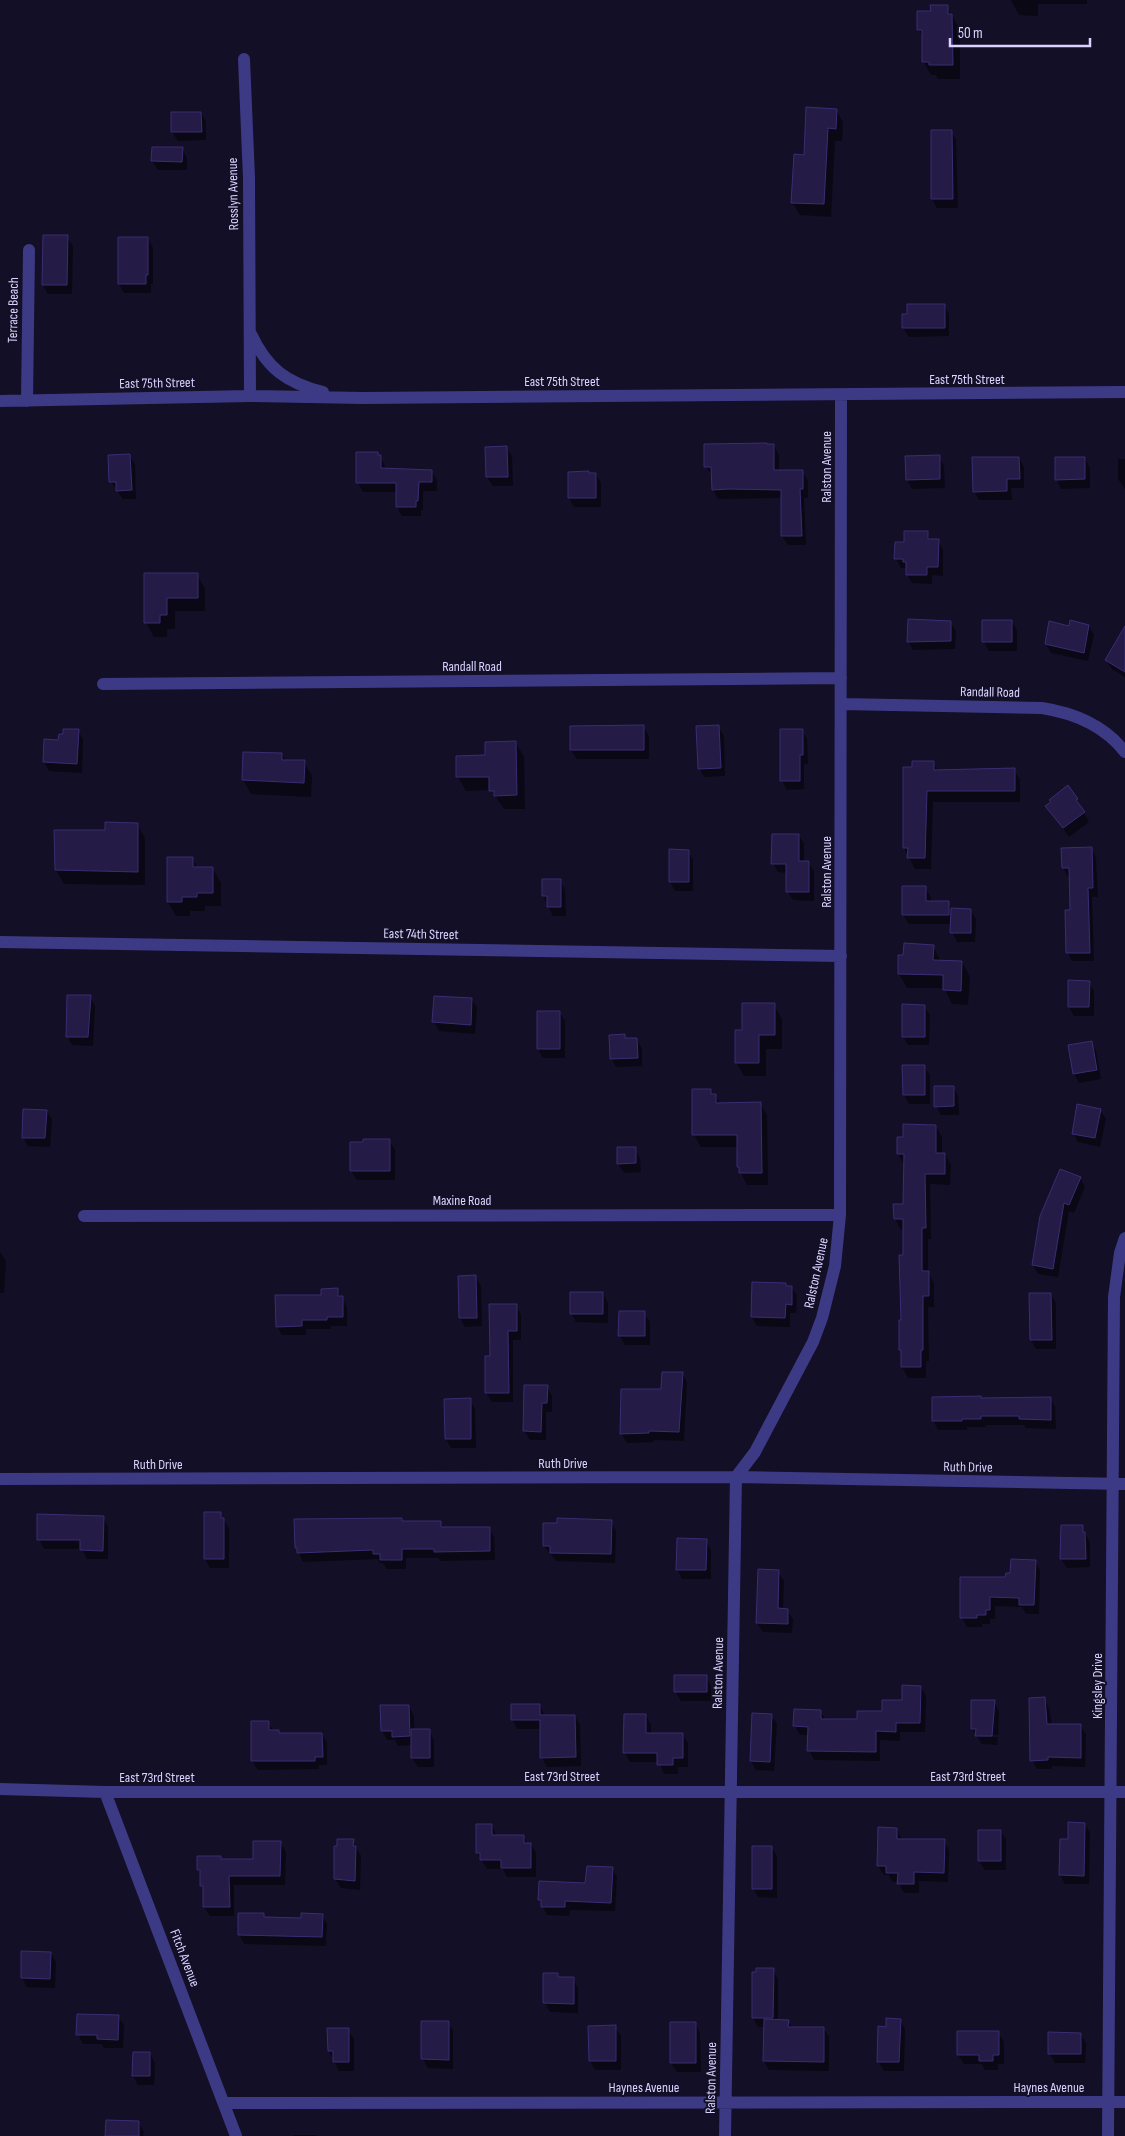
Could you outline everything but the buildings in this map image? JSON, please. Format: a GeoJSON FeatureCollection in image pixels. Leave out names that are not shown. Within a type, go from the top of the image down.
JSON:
{"type":"FeatureCollection","features":[{"type":"Feature","properties":{"kind":"street","name":"Rosslyn Avenue"},"geometry":{"type":"LineString","coordinates":[[244,59],[249,178],[250,396]]}},
{"type":"Feature","properties":{"kind":"street","name":"Terrace Beach"},"geometry":{"type":"LineString","coordinates":[[27,401],[29,250]]}},
{"type":"Feature","properties":{"kind":"street","name":"Rosslyn Avenue"},"geometry":{"type":"LineString","coordinates":[[249,330],[259,350],[277,372],[312,390],[348,396]]}},
{"type":"Feature","properties":{"kind":"street","name":"East 75th Street"},"geometry":{"type":"LineString","coordinates":[[0,402],[250,396],[841,395],[1125,392]]}},
{"type":"Feature","properties":{"kind":"street","name":"Ralston Avenue"},"geometry":{"type":"LineString","coordinates":[[725,2136],[736,1477],[755,1452],[812,1342],[822,1318],[834,1274],[840,1215],[841,395]]}},
{"type":"Feature","properties":{"kind":"street","name":"Randall Road"},"geometry":{"type":"LineString","coordinates":[[104,684],[841,678]]}},
{"type":"Feature","properties":{"kind":"street","name":"Randall Road"},"geometry":{"type":"LineString","coordinates":[[842,704],[1051,709],[1077,716],[1093,724],[1125,752]]}},
{"type":"Feature","properties":{"kind":"street","name":"East 74th Street"},"geometry":{"type":"LineString","coordinates":[[0,942],[841,956]]}},
{"type":"Feature","properties":{"kind":"street","name":"Maxine Road"},"geometry":{"type":"LineString","coordinates":[[84,1216],[840,1215]]}},
{"type":"Feature","properties":{"kind":"street","name":"Kingsley Drive"},"geometry":{"type":"LineString","coordinates":[[1108,2136],[1112,1792],[1119,1484],[1114,1297],[1115,1280],[1125,1238]]}},
{"type":"Feature","properties":{"kind":"street","name":"Ruth Drive"},"geometry":{"type":"LineString","coordinates":[[0,1479],[736,1477],[1119,1484]]}},
{"type":"Feature","properties":{"kind":"street","name":"East 73rd Street"},"geometry":{"type":"LineString","coordinates":[[0,1789],[105,1792],[1125,1792]]}},
{"type":"Feature","properties":{"kind":"street","name":"Fitch Avenue"},"geometry":{"type":"LineString","coordinates":[[105,1792],[236,2136]]}},
{"type":"Feature","properties":{"kind":"street","name":"Haynes Avenue"},"geometry":{"type":"LineString","coordinates":[[224,2103],[1125,2102]]}}]}
